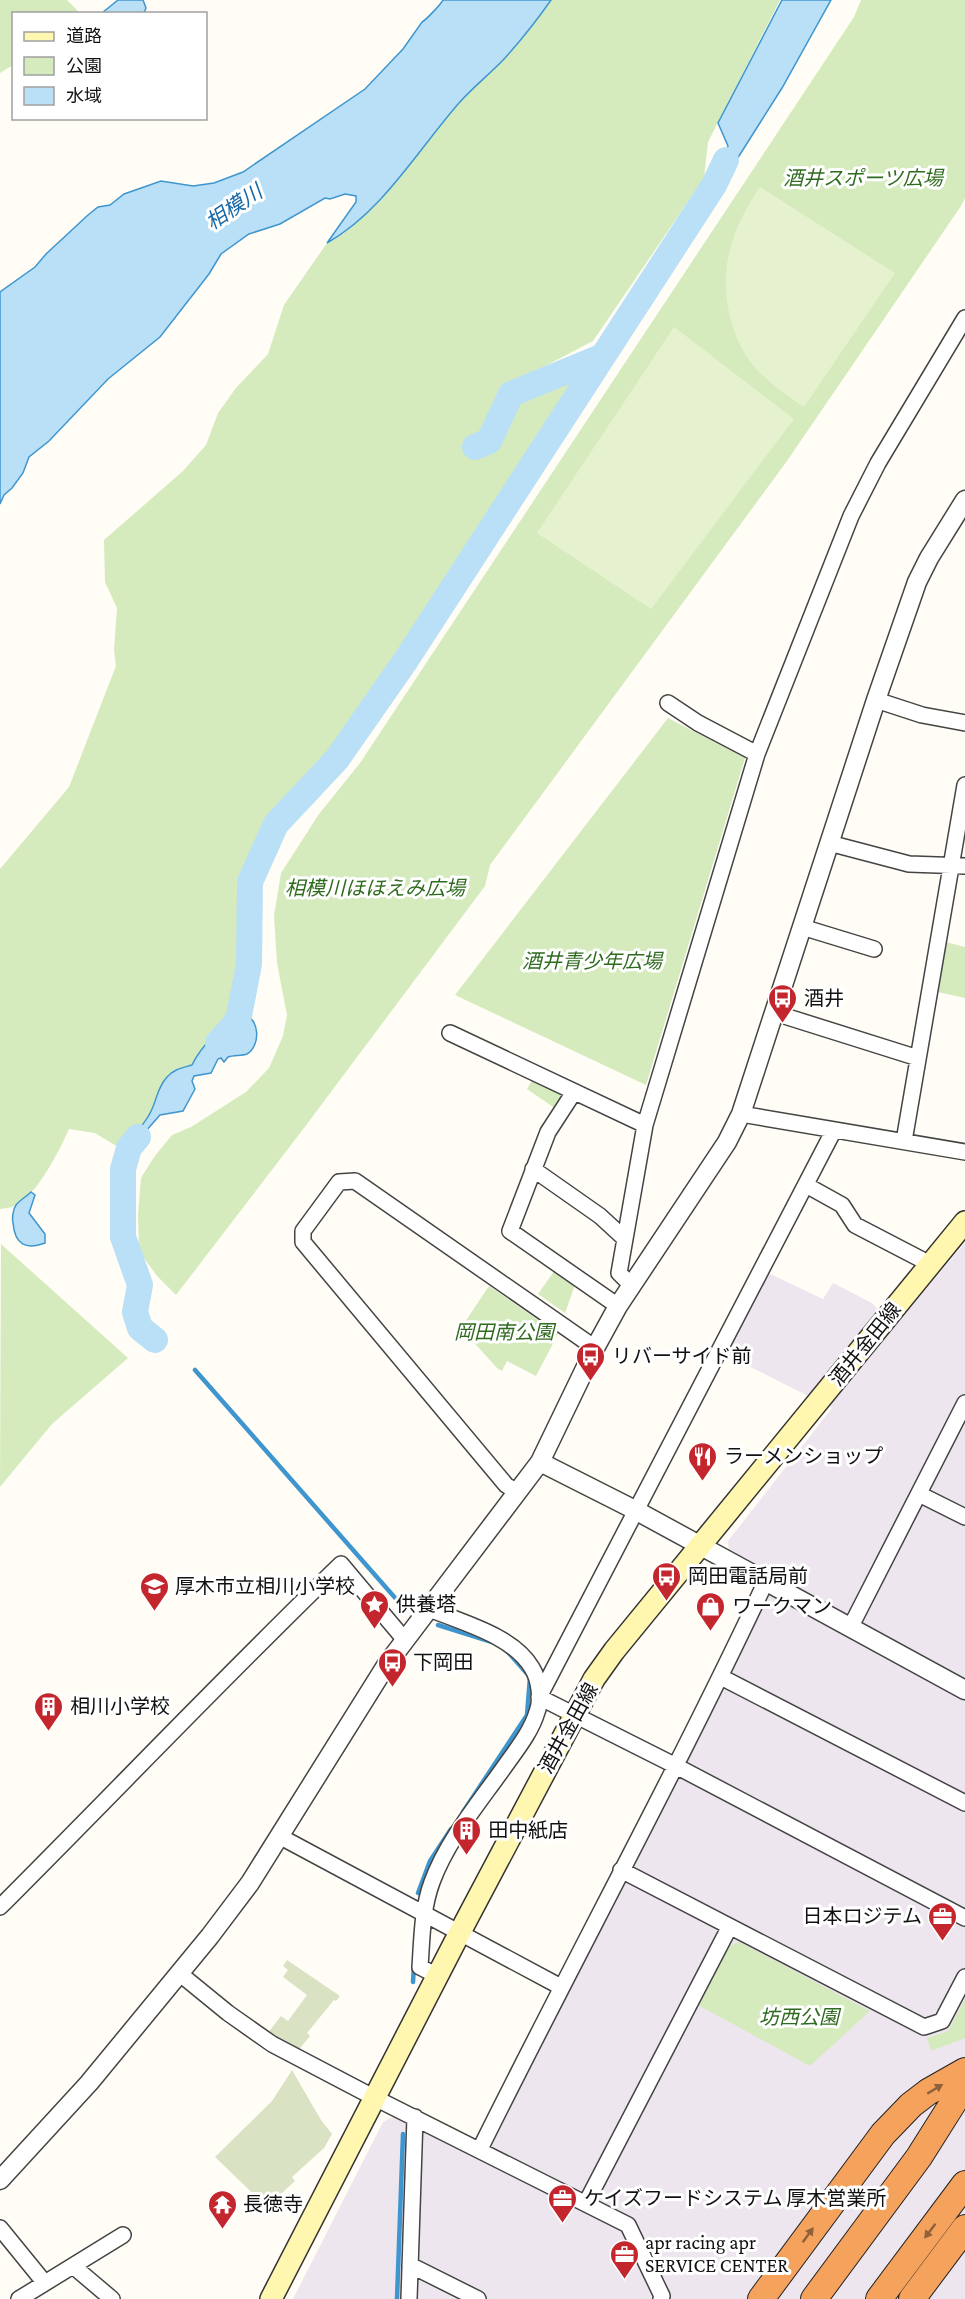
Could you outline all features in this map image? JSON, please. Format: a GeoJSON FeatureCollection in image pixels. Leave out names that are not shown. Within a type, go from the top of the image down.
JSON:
{"type":"FeatureCollection","features":[{"type":"Feature","properties":{"kind":"highway"},"geometry":{"type":"LineString","coordinates":[[760,2299],[883,2134],[911,2105],[928,2092],[965,2071]]}},
{"type":"Feature","properties":{"kind":"highway"},"geometry":{"type":"LineString","coordinates":[[814,2299],[919,2157],[965,2084]]}},
{"type":"Feature","properties":{"kind":"highway"},"geometry":{"type":"LineString","coordinates":[[919,2157],[965,2113]]}},
{"type":"Feature","properties":{"kind":"highway"},"geometry":{"type":"LineString","coordinates":[[879,2299],[965,2184]]}},
{"type":"Feature","properties":{"kind":"highway"},"geometry":{"type":"LineString","coordinates":[[912,2299],[965,2228]]}},
{"type":"Feature","properties":{"kind":"main road","name":"酒井金田線"},"geometry":{"type":"LineString","coordinates":[[272,2299],[459,1934],[594,1679],[614,1651],[965,1222]]}},
{"type":"Feature","properties":{"kind":"street"},"geometry":{"type":"LineString","coordinates":[[631,1285],[619,1273],[645,1125],[757,754],[851,516],[878,463],[965,318]]}},
{"type":"Feature","properties":{"kind":"street"},"geometry":{"type":"LineString","coordinates":[[0,2180],[89,2083],[250,1883],[417,1622],[540,1462],[618,1306],[727,1142],[741,1114],[876,700],[917,582],[965,500]]}},
{"type":"Feature","properties":{"kind":"street"},"geometry":{"type":"LineString","coordinates":[[876,700],[922,715],[965,723]]}},
{"type":"Feature","properties":{"kind":"street"},"geometry":{"type":"LineString","coordinates":[[668,703],[698,723],[757,754]]}},
{"type":"Feature","properties":{"kind":"street"},"geometry":{"type":"LineString","coordinates":[[904,1141],[918,1058],[958,866],[965,785]]}},
{"type":"Feature","properties":{"kind":"street"},"geometry":{"type":"LineString","coordinates":[[829,843],[909,864],[958,866]]}},
{"type":"Feature","properties":{"kind":"street"},"geometry":{"type":"LineString","coordinates":[[802,927],[865,950]]}},
{"type":"Feature","properties":{"kind":"street"},"geometry":{"type":"LineString","coordinates":[[775,1013],[918,1058]]}},
{"type":"Feature","properties":{"kind":"street"},"geometry":{"type":"LineString","coordinates":[[450,1033],[645,1125]]}},
{"type":"Feature","properties":{"kind":"street"},"geometry":{"type":"LineString","coordinates":[[574,1092],[548,1132],[510,1231],[618,1306]]}},
{"type":"Feature","properties":{"kind":"street"},"geometry":{"type":"LineString","coordinates":[[741,1114],[965,1152]]}},
{"type":"Feature","properties":{"kind":"street"},"geometry":{"type":"LineString","coordinates":[[539,1697],[834,1130]]}},
{"type":"Feature","properties":{"kind":"street"},"geometry":{"type":"LineString","coordinates":[[533,1169],[600,1216],[625,1239]]}},
{"type":"Feature","properties":{"kind":"street"},"geometry":{"type":"LineString","coordinates":[[517,1492],[506,1485],[303,1242],[303,1231],[339,1182],[355,1181],[595,1348]]}},
{"type":"Feature","properties":{"kind":"street"},"geometry":{"type":"LineString","coordinates":[[806,1185],[842,1205],[855,1226],[930,1264]]}},
{"type":"Feature","properties":{"kind":"street"},"geometry":{"type":"LineString","coordinates":[[850,1628],[965,1403]]}},
{"type":"Feature","properties":{"kind":"street"},"geometry":{"type":"LineString","coordinates":[[540,1462],[635,1510],[965,1690]]}},
{"type":"Feature","properties":{"kind":"street"},"geometry":{"type":"LineString","coordinates":[[919,1494],[965,1517]]}},
{"type":"Feature","properties":{"kind":"street"},"geometry":{"type":"LineString","coordinates":[[0,1907],[251,1650],[341,1564],[417,1622],[502,1639],[518,1651],[532,1667],[537,1679],[538,1710],[526,1736],[449,1845],[432,1882],[423,1913],[420,1967],[438,1977]]}},
{"type":"Feature","properties":{"kind":"street"},"geometry":{"type":"LineString","coordinates":[[480,2150],[561,1987],[721,1677],[766,1581]]}},
{"type":"Feature","properties":{"kind":"street"},"geometry":{"type":"LineString","coordinates":[[721,1677],[965,1803]]}},
{"type":"Feature","properties":{"kind":"street"},"geometry":{"type":"LineString","coordinates":[[539,1697],[675,1765],[965,1918]]}},
{"type":"Feature","properties":{"kind":"street"},"geometry":{"type":"LineString","coordinates":[[279,1836],[561,1987]]}},
{"type":"Feature","properties":{"kind":"street"},"geometry":{"type":"LineString","coordinates":[[621,1870],[722,1922],[729,1928],[924,2027],[942,2020],[965,1977]]}},
{"type":"Feature","properties":{"kind":"street"},"geometry":{"type":"LineString","coordinates":[[586,2203],[729,1928]]}},
{"type":"Feature","properties":{"kind":"street"},"geometry":{"type":"LineString","coordinates":[[179,1973],[228,2013],[272,2044],[628,2225],[662,2296],[661,2299]]}},
{"type":"Feature","properties":{"kind":"street"},"geometry":{"type":"LineString","coordinates":[[409,2299],[415,2117]]}},
{"type":"Feature","properties":{"kind":"street"},"geometry":{"type":"LineString","coordinates":[[0,2228],[44,2282]]}},
{"type":"Feature","properties":{"kind":"street"},"geometry":{"type":"LineString","coordinates":[[19,2299],[123,2235]]}},
{"type":"Feature","properties":{"kind":"street"},"geometry":{"type":"LineString","coordinates":[[410,2265],[478,2299]]}},
{"type":"Feature","properties":{"kind":"street"},"geometry":{"type":"LineString","coordinates":[[72,2266],[112,2299]]}},
{"type":"Feature","properties":{"kind":"shaded area"},"geometry":{"type":"Polygon","coordinates":[[[965,1243],[965,2299],[415,2299],[420,2128],[484,2158],[675,1775],[775,1581],[729,1553],[728,1541],[832,1408],[725,1354],[766,1272],[823,1299],[833,1283],[872,1303],[894,1327],[965,1243]]]}},
{"type":"Feature","properties":{"kind":"shaded area"},"geometry":{"type":"Polygon","coordinates":[[[395,2116],[403,2120],[410,2132],[403,2299],[293,2299],[383,2122],[395,2116]]]}},
{"type":"Feature","properties":{"kind":"green space"},"geometry":{"type":"Polygon","coordinates":[[[0,0],[67,0],[79,12],[12,12],[12,66],[0,73],[0,0]]]}},
{"type":"Feature","properties":{"kind":"green space"},"geometry":{"type":"Polygon","coordinates":[[[551,0],[780,0],[708,142],[704,178],[593,341],[507,386],[487,436],[475,447],[478,455],[506,421],[516,397],[583,369],[579,387],[342,747],[323,774],[302,792],[284,816],[262,877],[258,897],[257,957],[241,964],[232,985],[234,1018],[205,1045],[192,1065],[171,1073],[165,1078],[154,1107],[126,1152],[95,1133],[69,1129],[46,1172],[31,1193],[14,1206],[0,1209],[0,869],[69,787],[116,666],[114,650],[117,608],[105,582],[104,540],[183,471],[206,445],[218,413],[236,388],[268,354],[284,305],[327,243],[343,234],[382,199],[426,142],[461,101],[529,30],[551,0]]]}},
{"type":"Feature","properties":{"kind":"green space","name":"酒井スポーツ広場"},"geometry":{"type":"Polygon","coordinates":[[[861,0],[965,0],[965,198],[961,206],[787,461],[490,865],[485,886],[176,1295],[157,1276],[139,1251],[138,1215],[141,1178],[172,1135],[191,1127],[246,1092],[269,1068],[283,1036],[287,1015],[277,963],[274,916],[281,873],[319,814],[360,763],[854,17],[861,0]]]}},
{"type":"Feature","properties":{"kind":"green space"},"geometry":{"type":"Polygon","coordinates":[[[760,187],[895,273],[804,407],[768,381],[747,357],[738,342],[728,308],[726,273],[728,256],[741,219],[760,187]]]}},
{"type":"Feature","properties":{"kind":"green space"},"geometry":{"type":"Polygon","coordinates":[[[674,327],[794,419],[651,609],[537,533],[674,327]]]}},
{"type":"Feature","properties":{"kind":"green space","name":"酒井青少年広場"},"geometry":{"type":"Polygon","coordinates":[[[668,718],[745,758],[646,1085],[455,995],[668,718]]]}},
{"type":"Feature","properties":{"kind":"green space"},"geometry":{"type":"Polygon","coordinates":[[[946,942],[965,947],[965,998],[938,992],[946,942]]]}},
{"type":"Feature","properties":{"kind":"green space"},"geometry":{"type":"Polygon","coordinates":[[[533,1079],[561,1093],[563,1098],[556,1109],[527,1089],[533,1079]]]}},
{"type":"Feature","properties":{"kind":"green space"},"geometry":{"type":"Polygon","coordinates":[[[1,1244],[128,1358],[52,1424],[0,1487],[1,1244]]]}},
{"type":"Feature","properties":{"kind":"green space"},"geometry":{"type":"Polygon","coordinates":[[[555,1270],[575,1285],[565,1313],[538,1294],[555,1270]]]}},
{"type":"Feature","properties":{"kind":"green space","name":"岡田南公園"},"geometry":{"type":"Polygon","coordinates":[[[489,1286],[558,1334],[536,1376],[507,1361],[502,1371],[497,1368],[461,1328],[489,1286]]]}},
{"type":"Feature","properties":{"kind":"green space","name":"坊西公園"},"geometry":{"type":"Polygon","coordinates":[[[739,1942],[870,2011],[810,2066],[698,2005],[729,1946],[739,1942]]]}},
{"type":"Feature","properties":{"kind":"green space"},"geometry":{"type":"Polygon","coordinates":[[[287,1960],[340,1996],[336,2001],[334,2000],[307,2033],[310,2036],[297,2052],[267,2034],[281,2016],[288,2021],[307,1995],[283,1977],[288,1970],[283,1966],[287,1960]]]}},
{"type":"Feature","properties":{"kind":"green space"},"geometry":{"type":"Polygon","coordinates":[[[965,1999],[965,2038],[931,2051],[927,2038],[948,2031],[965,1999]]]}},
{"type":"Feature","properties":{"kind":"green space"},"geometry":{"type":"Polygon","coordinates":[[[292,2070],[321,2120],[332,2134],[324,2148],[292,2177],[295,2181],[267,2207],[215,2157],[272,2101],[292,2070]]]}},
{"type":"Feature","properties":{"kind":"water"},"geometry":{"type":"Polygon","coordinates":[[[118,0],[143,0],[146,8],[144,12],[103,12],[118,0]]]}},
{"type":"Feature","properties":{"kind":"water","name":"相模川"},"geometry":{"type":"Polygon","coordinates":[[[443,0],[551,0],[505,58],[459,103],[398,179],[347,230],[327,243],[356,202],[356,196],[345,194],[330,199],[325,198],[280,224],[249,234],[221,254],[209,274],[160,337],[108,379],[49,441],[29,457],[23,473],[4,495],[0,504],[0,292],[35,267],[46,254],[98,207],[110,205],[124,194],[161,181],[193,186],[214,183],[243,172],[365,89],[403,49],[422,22],[443,0]]]}},
{"type":"Feature","properties":{"kind":"water"},"geometry":{"type":"Polygon","coordinates":[[[782,0],[831,0],[782,88],[715,194],[708,190],[707,183],[722,161],[728,146],[718,123],[782,0]]]}},
{"type":"Feature","properties":{"kind":"water"},"geometry":{"type":"Polygon","coordinates":[[[243,1015],[253,1021],[257,1032],[252,1050],[245,1055],[228,1057],[224,1062],[221,1058],[218,1059],[211,1073],[194,1076],[192,1081],[195,1089],[183,1111],[160,1115],[131,1148],[130,1165],[127,1170],[123,1169],[127,1147],[149,1115],[163,1082],[175,1070],[192,1065],[214,1036],[243,1015]]]}},
{"type":"Feature","properties":{"kind":"water"},"geometry":{"type":"Polygon","coordinates":[[[31,1192],[35,1195],[29,1213],[45,1234],[45,1243],[27,1246],[16,1236],[13,1211],[16,1205],[31,1192]]]}},
{"type":"Feature","properties":{"kind":"waterway"},"geometry":{"type":"LineString","coordinates":[[218,1043],[239,1016],[249,964],[250,882],[276,824],[337,759],[406,660],[714,185],[726,160]]}},
{"type":"Feature","properties":{"kind":"waterway"},"geometry":{"type":"LineString","coordinates":[[475,447],[489,441],[511,394],[601,357]]}},
{"type":"Feature","properties":{"kind":"waterway"},"geometry":{"type":"LineString","coordinates":[[138,1137],[129,1148],[123,1169],[123,1237],[140,1285],[135,1312],[140,1328],[155,1340]]}},
{"type":"Feature","properties":{"kind":"waterway"},"geometry":{"type":"LineString","coordinates":[[195,1370],[404,1608]]}},
{"type":"Feature","properties":{"kind":"waterway"},"geometry":{"type":"LineString","coordinates":[[438,1625],[492,1642]]}},
{"type":"Feature","properties":{"kind":"waterway"},"geometry":{"type":"LineString","coordinates":[[463,1812],[527,1715],[530,1677],[507,1651]]}},
{"type":"Feature","properties":{"kind":"waterway"},"geometry":{"type":"LineString","coordinates":[[418,1893],[430,1861],[451,1829]]}},
{"type":"Feature","properties":{"kind":"waterway"},"geometry":{"type":"LineString","coordinates":[[413,1982],[414,1966]]}},
{"type":"Feature","properties":{"kind":"waterway"},"geometry":{"type":"LineString","coordinates":[[397,2299],[403,2134]]}},
{"type":"Feature","properties":{"kind":"place","name":"酒井"},"geometry":{"type":"Point","coordinates":[783,1024]}},
{"type":"Feature","properties":{"kind":"place","name":"リバーサイド前"},"geometry":{"type":"Point","coordinates":[591,1382]}},
{"type":"Feature","properties":{"kind":"place","name":"ラーメンショップ"},"geometry":{"type":"Point","coordinates":[703,1482]}},
{"type":"Feature","properties":{"kind":"place","name":"岡田電話局前"},"geometry":{"type":"Point","coordinates":[667,1602]}},
{"type":"Feature","properties":{"kind":"place","name":"厚木市立相川小学校"},"geometry":{"type":"Point","coordinates":[154,1612]}},
{"type":"Feature","properties":{"kind":"place","name":"供養塔"},"geometry":{"type":"Point","coordinates":[375,1630]}},
{"type":"Feature","properties":{"kind":"place","name":"ワークマン"},"geometry":{"type":"Point","coordinates":[711,1632]}},
{"type":"Feature","properties":{"kind":"place","name":"下岡田"},"geometry":{"type":"Point","coordinates":[392,1688]}},
{"type":"Feature","properties":{"kind":"place","name":"相川小学校"},"geometry":{"type":"Point","coordinates":[49,1732]}},
{"type":"Feature","properties":{"kind":"place","name":"田中紙店"},"geometry":{"type":"Point","coordinates":[467,1856]}},
{"type":"Feature","properties":{"kind":"place","name":"日本ロジテム"},"geometry":{"type":"Point","coordinates":[943,1942]}},
{"type":"Feature","properties":{"kind":"place","name":"ケイズフードシステム 厚木営業所"},"geometry":{"type":"Point","coordinates":[563,2224]}},
{"type":"Feature","properties":{"kind":"place","name":"長徳寺"},"geometry":{"type":"Point","coordinates":[222,2230]}},
{"type":"Feature","properties":{"kind":"place","name":"apr racing apr SERVICE CENTER"},"geometry":{"type":"Point","coordinates":[624,2280]}},
{"type":"Feature","properties":{"kind":"park label","name":"相模川ほほえみ広場"},"geometry":{"type":"Point","coordinates":[375,888]}}]}
